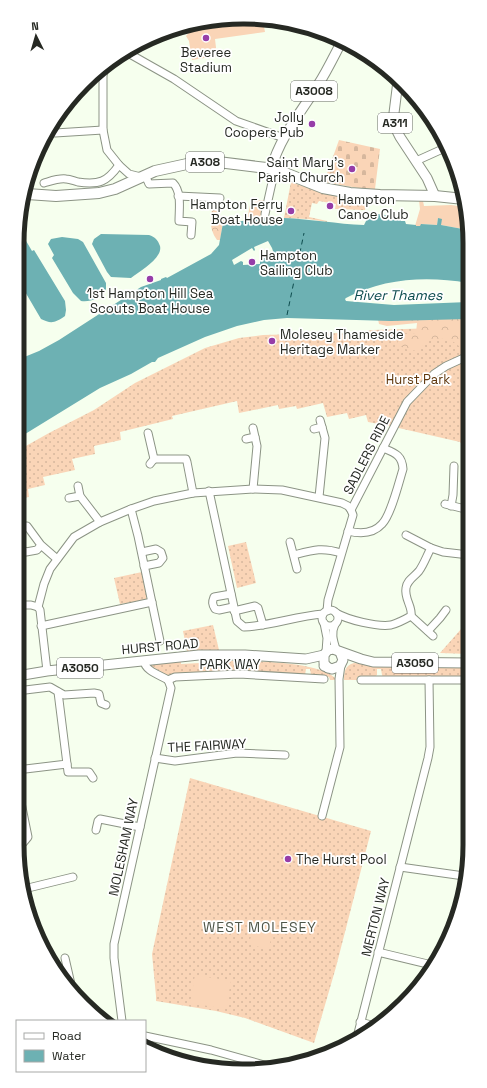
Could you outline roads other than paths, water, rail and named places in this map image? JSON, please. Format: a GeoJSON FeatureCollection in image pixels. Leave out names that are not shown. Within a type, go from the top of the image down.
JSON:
{"type":"FeatureCollection","features":[{"type":"Feature","properties":{"kind":"highway","name":"A308"},"geometry":{"type":"LineString","coordinates":[[29,194],[56,196],[99,193],[115,190],[155,171],[175,166],[204,162],[218,162],[273,169],[323,188],[346,193],[435,196],[458,198]]}},
{"type":"Feature","properties":{"kind":"main road","name":"A3008"},"geometry":{"type":"LineString","coordinates":[[273,169],[275,154],[318,86],[339,46]]}},
{"type":"Feature","properties":{"kind":"main road","name":"A311"},"geometry":{"type":"LineString","coordinates":[[397,86],[394,121],[400,137],[427,178],[435,196]]}},
{"type":"Feature","properties":{"kind":"main road"},"geometry":{"type":"LineString","coordinates":[[331,649],[338,650],[343,657],[342,664],[337,668],[330,668],[324,663],[325,654],[331,649]]}},
{"type":"Feature","properties":{"kind":"main road","name":"A3050"},"geometry":{"type":"LineString","coordinates":[[338,650],[373,662],[463,663]]}},
{"type":"Feature","properties":{"kind":"main road","name":"HURST ROAD"},"geometry":{"type":"LineString","coordinates":[[306,659],[325,654]]}},
{"type":"Feature","properties":{"kind":"main road","name":"HURST ROAD"},"geometry":{"type":"LineString","coordinates":[[24,675],[47,671],[199,655],[306,659],[330,668]]}},
{"type":"Feature","properties":{"kind":"main road","name":"A3050"},"geometry":{"type":"LineString","coordinates":[[342,664],[361,659]]}},
{"type":"Feature","properties":{"kind":"street"},"geometry":{"type":"LineString","coordinates":[[131,55],[174,79],[236,121],[284,138]]}},
{"type":"Feature","properties":{"kind":"street"},"geometry":{"type":"LineString","coordinates":[[103,75],[103,130],[107,150],[119,166],[129,174],[143,176],[149,184],[173,183],[177,186],[179,221],[192,222],[191,235]]}},
{"type":"Feature","properties":{"kind":"street"},"geometry":{"type":"LineString","coordinates":[[54,132],[103,130]]}},
{"type":"Feature","properties":{"kind":"street"},"geometry":{"type":"LineString","coordinates":[[416,161],[441,149]]}},
{"type":"Feature","properties":{"kind":"street"},"geometry":{"type":"LineString","coordinates":[[44,183],[68,178],[77,182],[89,183],[105,181],[119,166]]}},
{"type":"Feature","properties":{"kind":"street"},"geometry":{"type":"LineString","coordinates":[[265,214],[273,169]]}},
{"type":"Feature","properties":{"kind":"street"},"geometry":{"type":"LineString","coordinates":[[178,196],[220,198]]}},
{"type":"Feature","properties":{"kind":"street","name":"SADLERS RIDE"},"geometry":{"type":"LineString","coordinates":[[325,654],[330,594],[353,515],[351,510],[407,402],[434,374],[446,366],[463,358]]}},
{"type":"Feature","properties":{"kind":"street"},"geometry":{"type":"LineString","coordinates":[[314,429],[321,424],[325,438],[319,497]]}},
{"type":"Feature","properties":{"kind":"street"},"geometry":{"type":"LineString","coordinates":[[253,428],[257,446],[253,489]]}},
{"type":"Feature","properties":{"kind":"street"},"geometry":{"type":"LineString","coordinates":[[148,433],[152,462],[188,456],[193,493]]}},
{"type":"Feature","properties":{"kind":"street"},"geometry":{"type":"LineString","coordinates":[[246,439],[255,437]]}},
{"type":"Feature","properties":{"kind":"street"},"geometry":{"type":"LineString","coordinates":[[348,531],[358,534],[364,533],[382,525],[387,518],[403,469],[399,456],[384,448]]}},
{"type":"Feature","properties":{"kind":"street"},"geometry":{"type":"LineString","coordinates":[[454,466],[454,495],[448,505],[463,509]]}},
{"type":"Feature","properties":{"kind":"street"},"geometry":{"type":"LineString","coordinates":[[78,486],[80,496],[100,522]]}},
{"type":"Feature","properties":{"kind":"street"},"geometry":{"type":"LineString","coordinates":[[47,671],[40,610],[38,607],[44,584],[50,569],[74,538],[100,522],[154,501],[209,491],[253,489],[282,490],[342,503],[348,506],[351,510]]}},
{"type":"Feature","properties":{"kind":"street"},"geometry":{"type":"LineString","coordinates":[[209,491],[237,621],[244,627],[310,615],[328,615],[382,625],[391,625],[403,621],[411,616]]}},
{"type":"Feature","properties":{"kind":"street"},"geometry":{"type":"LineString","coordinates":[[69,498],[80,496]]}},
{"type":"Feature","properties":{"kind":"street"},"geometry":{"type":"LineString","coordinates":[[131,509],[142,552],[160,641]]}},
{"type":"Feature","properties":{"kind":"street"},"geometry":{"type":"LineString","coordinates":[[406,535],[431,548],[443,552],[463,554]]}},
{"type":"Feature","properties":{"kind":"street"},"geometry":{"type":"LineString","coordinates":[[290,542],[297,569]]}},
{"type":"Feature","properties":{"kind":"street"},"geometry":{"type":"LineString","coordinates":[[41,545],[57,559]]}},
{"type":"Feature","properties":{"kind":"street"},"geometry":{"type":"LineString","coordinates":[[411,616],[412,612],[406,599],[406,587],[408,581],[419,570],[431,548]]}},
{"type":"Feature","properties":{"kind":"street"},"geometry":{"type":"LineString","coordinates":[[142,552],[156,549],[161,552],[163,558],[159,562],[144,566]]}},
{"type":"Feature","properties":{"kind":"street"},"geometry":{"type":"LineString","coordinates":[[294,555],[312,550],[324,549],[341,553]]}},
{"type":"Feature","properties":{"kind":"street"},"geometry":{"type":"LineString","coordinates":[[231,594],[214,598],[212,600],[215,609],[234,609],[255,606],[258,608],[263,624]]}},
{"type":"Feature","properties":{"kind":"street"},"geometry":{"type":"LineString","coordinates":[[41,626],[152,602]]}},
{"type":"Feature","properties":{"kind":"street"},"geometry":{"type":"LineString","coordinates":[[24,605],[38,607]]}},
{"type":"Feature","properties":{"kind":"street"},"geometry":{"type":"LineString","coordinates":[[411,616],[430,633],[446,610]]}},
{"type":"Feature","properties":{"kind":"street"},"geometry":{"type":"LineString","coordinates":[[328,615],[330,625],[353,620]]}},
{"type":"Feature","properties":{"kind":"street"},"geometry":{"type":"LineString","coordinates":[[328,615],[338,617],[332,629],[332,635],[338,650]]}},
{"type":"Feature","properties":{"kind":"street"},"geometry":{"type":"LineString","coordinates":[[144,661],[144,665],[148,669],[168,680]]}},
{"type":"Feature","properties":{"kind":"street"},"geometry":{"type":"LineString","coordinates":[[322,816],[340,747],[339,679],[342,664]]}},
{"type":"Feature","properties":{"kind":"street"},"geometry":{"type":"LineString","coordinates":[[330,668],[336,673],[339,679]]}},
{"type":"Feature","properties":{"kind":"street","name":"PARK WAY"},"geometry":{"type":"LineString","coordinates":[[168,680],[175,677],[228,674],[324,679]]}},
{"type":"Feature","properties":{"kind":"street","name":"MOLESHAM WAY"},"geometry":{"type":"LineString","coordinates":[[122,1020],[114,951],[171,688],[168,680]]}},
{"type":"Feature","properties":{"kind":"street"},"geometry":{"type":"LineString","coordinates":[[362,680],[463,680]]}},
{"type":"Feature","properties":{"kind":"street","name":"MERTON WAY"},"geometry":{"type":"LineString","coordinates":[[358,1032],[428,758],[430,747],[429,680]]}},
{"type":"Feature","properties":{"kind":"street"},"geometry":{"type":"LineString","coordinates":[[24,690],[50,687],[64,695],[94,693],[99,694],[101,703],[106,705]]}},
{"type":"Feature","properties":{"kind":"street"},"geometry":{"type":"LineString","coordinates":[[58,692],[68,772],[89,772],[93,778]]}},
{"type":"Feature","properties":{"kind":"street","name":"THE FAIRWAY"},"geometry":{"type":"LineString","coordinates":[[155,758],[175,761],[237,753],[285,755]]}},
{"type":"Feature","properties":{"kind":"street"},"geometry":{"type":"LineString","coordinates":[[24,769],[66,764]]}},
{"type":"Feature","properties":{"kind":"street"},"geometry":{"type":"LineString","coordinates":[[96,830],[100,819],[140,827]]}},
{"type":"Feature","properties":{"kind":"street"},"geometry":{"type":"LineString","coordinates":[[24,823],[28,837],[24,842]]}},
{"type":"Feature","properties":{"kind":"street"},"geometry":{"type":"LineString","coordinates":[[400,867],[461,876]]}},
{"type":"Feature","properties":{"kind":"street"},"geometry":{"type":"LineString","coordinates":[[28,888],[74,877]]}},
{"type":"Feature","properties":{"kind":"street"},"geometry":{"type":"LineString","coordinates":[[378,952],[427,964]]}},
{"type":"Feature","properties":{"kind":"street"},"geometry":{"type":"LineString","coordinates":[[64,958],[69,978]]}},
{"type":"Feature","properties":{"kind":"street"},"geometry":{"type":"LineString","coordinates":[[360,1022],[369,1024]]}},
{"type":"Feature","properties":{"kind":"street"},"geometry":{"type":"LineString","coordinates":[[146,1036],[211,1050],[260,1064]]}},
{"type":"Feature","properties":{"kind":"water"},"geometry":{"type":"Polygon","coordinates":[[[370,213],[401,217],[401,221],[405,221],[406,224],[416,226],[420,226],[421,224],[437,225],[438,218],[442,219],[441,225],[463,229],[463,282],[421,279],[406,280],[375,286],[360,291],[345,299],[346,301],[394,305],[463,302],[463,319],[391,321],[287,318],[264,320],[237,326],[205,337],[158,358],[155,362],[152,362],[131,374],[100,388],[24,435],[24,357],[59,340],[141,287],[166,277],[167,278],[211,254],[219,245],[223,223],[232,220],[237,222],[262,217],[283,221],[284,218],[364,225],[370,213]],[[268,241],[254,247],[254,251],[252,248],[232,260],[234,265],[241,261],[243,262],[243,265],[260,264],[260,257],[274,254],[268,241]]]}},
{"type":"Feature","properties":{"kind":"water"},"geometry":{"type":"Polygon","coordinates":[[[101,234],[149,235],[157,240],[160,246],[160,251],[155,260],[131,278],[111,277],[92,244],[94,239],[101,234]]]}},
{"type":"Feature","properties":{"kind":"water"},"geometry":{"type":"Polygon","coordinates":[[[24,237],[32,251],[34,250],[65,301],[65,316],[53,322],[48,322],[41,319],[24,290],[24,237]]]}},
{"type":"Feature","properties":{"kind":"water"},"geometry":{"type":"Polygon","coordinates":[[[62,237],[78,239],[83,242],[106,283],[106,291],[98,298],[88,301],[81,301],[73,293],[52,258],[54,255],[48,244],[51,239],[62,237]]]}},
{"type":"Feature","properties":{"kind":"place","name":"Beveree Stadium"},"geometry":{"type":"Point","coordinates":[206,38]}},
{"type":"Feature","properties":{"kind":"place","name":"Jolly Coopers Pub"},"geometry":{"type":"Point","coordinates":[312,124]}},
{"type":"Feature","properties":{"kind":"place","name":"Saint Mary's Parish Church"},"geometry":{"type":"Point","coordinates":[352,169]}},
{"type":"Feature","properties":{"kind":"place","name":"Hampton Canoe Club"},"geometry":{"type":"Point","coordinates":[330,206]}},
{"type":"Feature","properties":{"kind":"place","name":"Hampton Ferry Boat House"},"geometry":{"type":"Point","coordinates":[291,211]}},
{"type":"Feature","properties":{"kind":"place","name":"Hampton Sailing Club"},"geometry":{"type":"Point","coordinates":[252,262]}},
{"type":"Feature","properties":{"kind":"place","name":"1st Hampton Hill Sea Scouts Boat House"},"geometry":{"type":"Point","coordinates":[150,279]}},
{"type":"Feature","properties":{"kind":"place","name":"Molesey Thameside Heritage Marker"},"geometry":{"type":"Point","coordinates":[272,341]}},
{"type":"Feature","properties":{"kind":"place","name":"The Hurst Pool"},"geometry":{"type":"Point","coordinates":[288,859]}},
{"type":"Feature","properties":{"kind":"district","name":"WEST MOLESEY"},"geometry":{"type":"Point","coordinates":[260,927]}},
{"type":"Feature","properties":{"kind":"water label","name":"River Thames"},"geometry":{"type":"Point","coordinates":[398,295]}},
{"type":"Feature","properties":{"kind":"park label","name":"Hurst Park"},"geometry":{"type":"Point","coordinates":[418,379]}}]}
